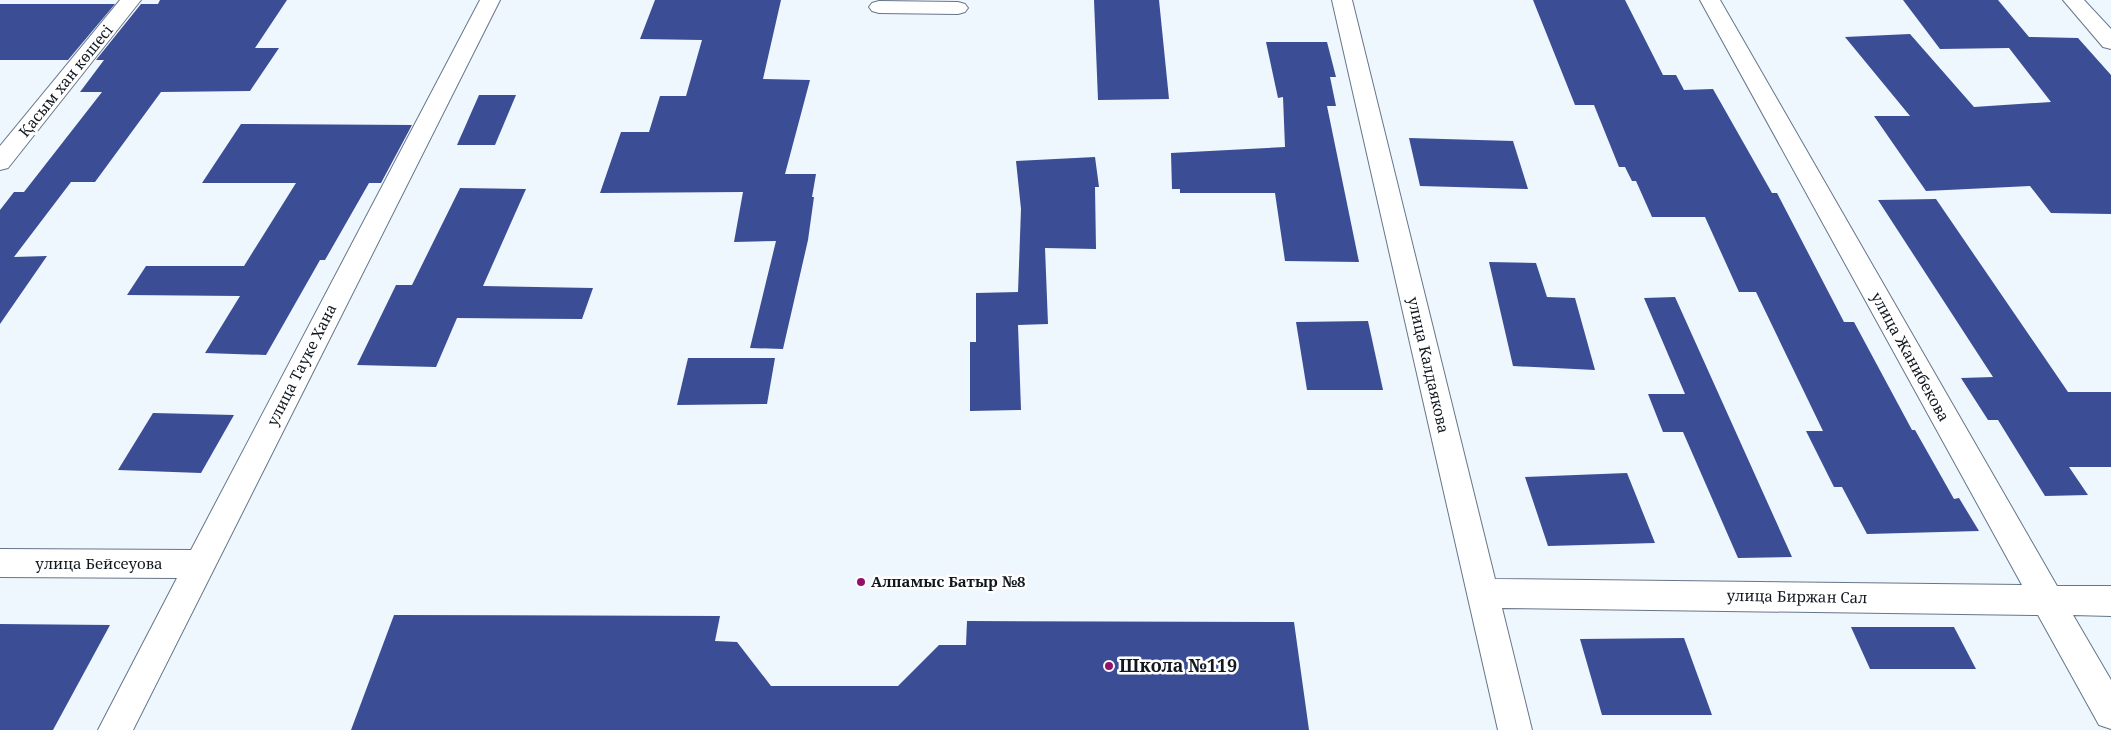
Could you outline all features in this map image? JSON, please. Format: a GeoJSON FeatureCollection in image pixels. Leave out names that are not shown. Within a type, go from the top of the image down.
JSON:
{"type":"FeatureCollection","features":[{"type":"Feature","properties":{"kind":"street","name":"Қасым хан көшесі"},"geometry":{"type":"LineString","coordinates":[[0,162],[131,0]]}},
{"type":"Feature","properties":{"kind":"street","name":"улица Тауке Хана"},"geometry":{"type":"LineString","coordinates":[[115,730],[490,0]]}},
{"type":"Feature","properties":{"kind":"street","name":"улица Калдаякова"},"geometry":{"type":"LineString","coordinates":[[1342,0],[1515,730]]}},
{"type":"Feature","properties":{"kind":"street","name":"улица Жанибекова"},"geometry":{"type":"LineString","coordinates":[[1710,0],[2111,713]]}},
{"type":"Feature","properties":{"kind":"street"},"geometry":{"type":"LineString","coordinates":[[2073,0],[2111,42]]}},
{"type":"Feature","properties":{"kind":"street"},"geometry":{"type":"LineString","coordinates":[[879,7],[958,8]]}},
{"type":"Feature","properties":{"kind":"street","name":"улица Бейсеуова"},"geometry":{"type":"LineString","coordinates":[[0,563],[199,564]]}},
{"type":"Feature","properties":{"kind":"street","name":"улица Биржан Сал"},"geometry":{"type":"LineString","coordinates":[[1482,593],[2111,601]]}},
{"type":"Feature","properties":{"kind":"building"},"geometry":{"type":"Polygon","coordinates":[[[160,0],[287,0],[255,48],[279,48],[250,91],[161,92],[95,182],[71,182],[14,257],[47,256],[0,324],[0,210],[14,192],[24,192],[102,92],[80,92],[104,60],[96,60],[141,4],[158,4],[160,0]]]}},
{"type":"Feature","properties":{"kind":"building"},"geometry":{"type":"Polygon","coordinates":[[[655,0],[781,0],[763,79],[810,80],[785,174],[816,174],[808,240],[783,349],[750,348],[776,241],[734,242],[743,192],[600,193],[621,132],[649,132],[660,96],[686,96],[702,40],[640,39],[655,0]]]}},
{"type":"Feature","properties":{"kind":"building"},"geometry":{"type":"Polygon","coordinates":[[[1094,0],[1159,0],[1169,99],[1098,100],[1094,0]]]}},
{"type":"Feature","properties":{"kind":"building"},"geometry":{"type":"Polygon","coordinates":[[[1533,0],[1625,0],[1663,75],[1676,75],[1684,90],[1713,89],[1772,193],[1777,193],[1844,322],[1854,322],[1912,430],[1915,430],[1954,499],[1959,498],[1979,531],[1867,534],[1842,487],[1834,487],[1806,431],[1823,431],[1756,292],[1739,292],[1705,217],[1652,217],[1636,181],[1632,181],[1625,167],[1619,167],[1594,105],[1575,105],[1533,0]]]}},
{"type":"Feature","properties":{"kind":"building"},"geometry":{"type":"Polygon","coordinates":[[[1903,0],[1998,0],[2029,37],[2078,38],[2111,75],[2111,214],[2051,213],[2030,186],[1926,191],[1874,116],[1910,116],[1845,37],[1910,34],[1974,107],[2051,102],[2009,48],[1940,49],[1903,0]]]}},
{"type":"Feature","properties":{"kind":"building"},"geometry":{"type":"Polygon","coordinates":[[[0,4],[115,4],[68,60],[0,60],[0,4]]]}},
{"type":"Feature","properties":{"kind":"building"},"geometry":{"type":"Polygon","coordinates":[[[1266,42],[1327,42],[1336,77],[1330,77],[1336,106],[1327,106],[1359,262],[1285,261],[1275,193],[1180,193],[1180,189],[1172,189],[1171,153],[1285,147],[1283,97],[1278,98],[1266,42]]]}},
{"type":"Feature","properties":{"kind":"building"},"geometry":{"type":"Polygon","coordinates":[[[479,95],[516,95],[495,145],[457,145],[479,95]]]}},
{"type":"Feature","properties":{"kind":"building"},"geometry":{"type":"Polygon","coordinates":[[[241,124],[412,125],[381,183],[369,183],[325,260],[320,260],[266,355],[205,353],[240,296],[127,295],[146,266],[244,266],[296,183],[202,183],[241,124]]]}},
{"type":"Feature","properties":{"kind":"building"},"geometry":{"type":"Polygon","coordinates":[[[1409,138],[1513,141],[1528,189],[1420,186],[1409,138]]]}},
{"type":"Feature","properties":{"kind":"building"},"geometry":{"type":"Polygon","coordinates":[[[1095,157],[1099,187],[1095,187],[1096,249],[1045,248],[1048,324],[1018,325],[1021,410],[970,411],[970,342],[976,342],[976,293],[1018,292],[1021,209],[1016,161],[1095,157]]]}},
{"type":"Feature","properties":{"kind":"building"},"geometry":{"type":"Polygon","coordinates":[[[460,188],[526,189],[483,286],[593,288],[582,319],[457,318],[436,367],[357,365],[396,285],[412,285],[460,188]]]}},
{"type":"Feature","properties":{"kind":"building"},"geometry":{"type":"Polygon","coordinates":[[[1936,199],[2068,392],[2111,392],[2111,467],[2069,467],[2088,495],[2045,496],[1998,420],[1988,420],[1961,378],[1993,377],[1878,200],[1936,199]]]}},
{"type":"Feature","properties":{"kind":"building"},"geometry":{"type":"Polygon","coordinates":[[[1489,262],[1536,263],[1547,297],[1575,298],[1595,370],[1513,366],[1489,262]]]}},
{"type":"Feature","properties":{"kind":"building"},"geometry":{"type":"Polygon","coordinates":[[[1675,297],[1792,557],[1738,558],[1683,432],[1663,432],[1648,394],[1685,394],[1644,298],[1675,297]]]}},
{"type":"Feature","properties":{"kind":"building"},"geometry":{"type":"Polygon","coordinates":[[[1368,321],[1383,390],[1307,390],[1296,322],[1368,321]]]}},
{"type":"Feature","properties":{"kind":"building"},"geometry":{"type":"Polygon","coordinates":[[[688,358],[775,358],[767,404],[677,405],[688,358]]]}},
{"type":"Feature","properties":{"kind":"building"},"geometry":{"type":"Polygon","coordinates":[[[153,413],[234,415],[201,473],[118,470],[153,413]]]}},
{"type":"Feature","properties":{"kind":"building"},"geometry":{"type":"Polygon","coordinates":[[[1627,473],[1655,543],[1548,546],[1525,477],[1627,473]]]}},
{"type":"Feature","properties":{"kind":"building","name":"Школа №119"},"geometry":{"type":"Polygon","coordinates":[[[394,615],[720,616],[715,641],[737,642],[771,686],[898,686],[939,645],[966,645],[967,621],[1294,622],[1309,730],[351,730],[394,615]]]}},
{"type":"Feature","properties":{"kind":"building"},"geometry":{"type":"Polygon","coordinates":[[[0,624],[110,625],[53,730],[0,730],[0,624]]]}},
{"type":"Feature","properties":{"kind":"building"},"geometry":{"type":"Polygon","coordinates":[[[1851,627],[1954,627],[1976,669],[1870,669],[1851,627]]]}},
{"type":"Feature","properties":{"kind":"building"},"geometry":{"type":"Polygon","coordinates":[[[1684,638],[1712,715],[1602,715],[1580,639],[1684,638]]]}},
{"type":"Feature","properties":{"kind":"place","name":"Алпамыс Батыр №8"},"geometry":{"type":"Point","coordinates":[861,582]}},
{"type":"Feature","properties":{"kind":"place","name":"Школа №119"},"geometry":{"type":"Point","coordinates":[1109,666]}}]}
